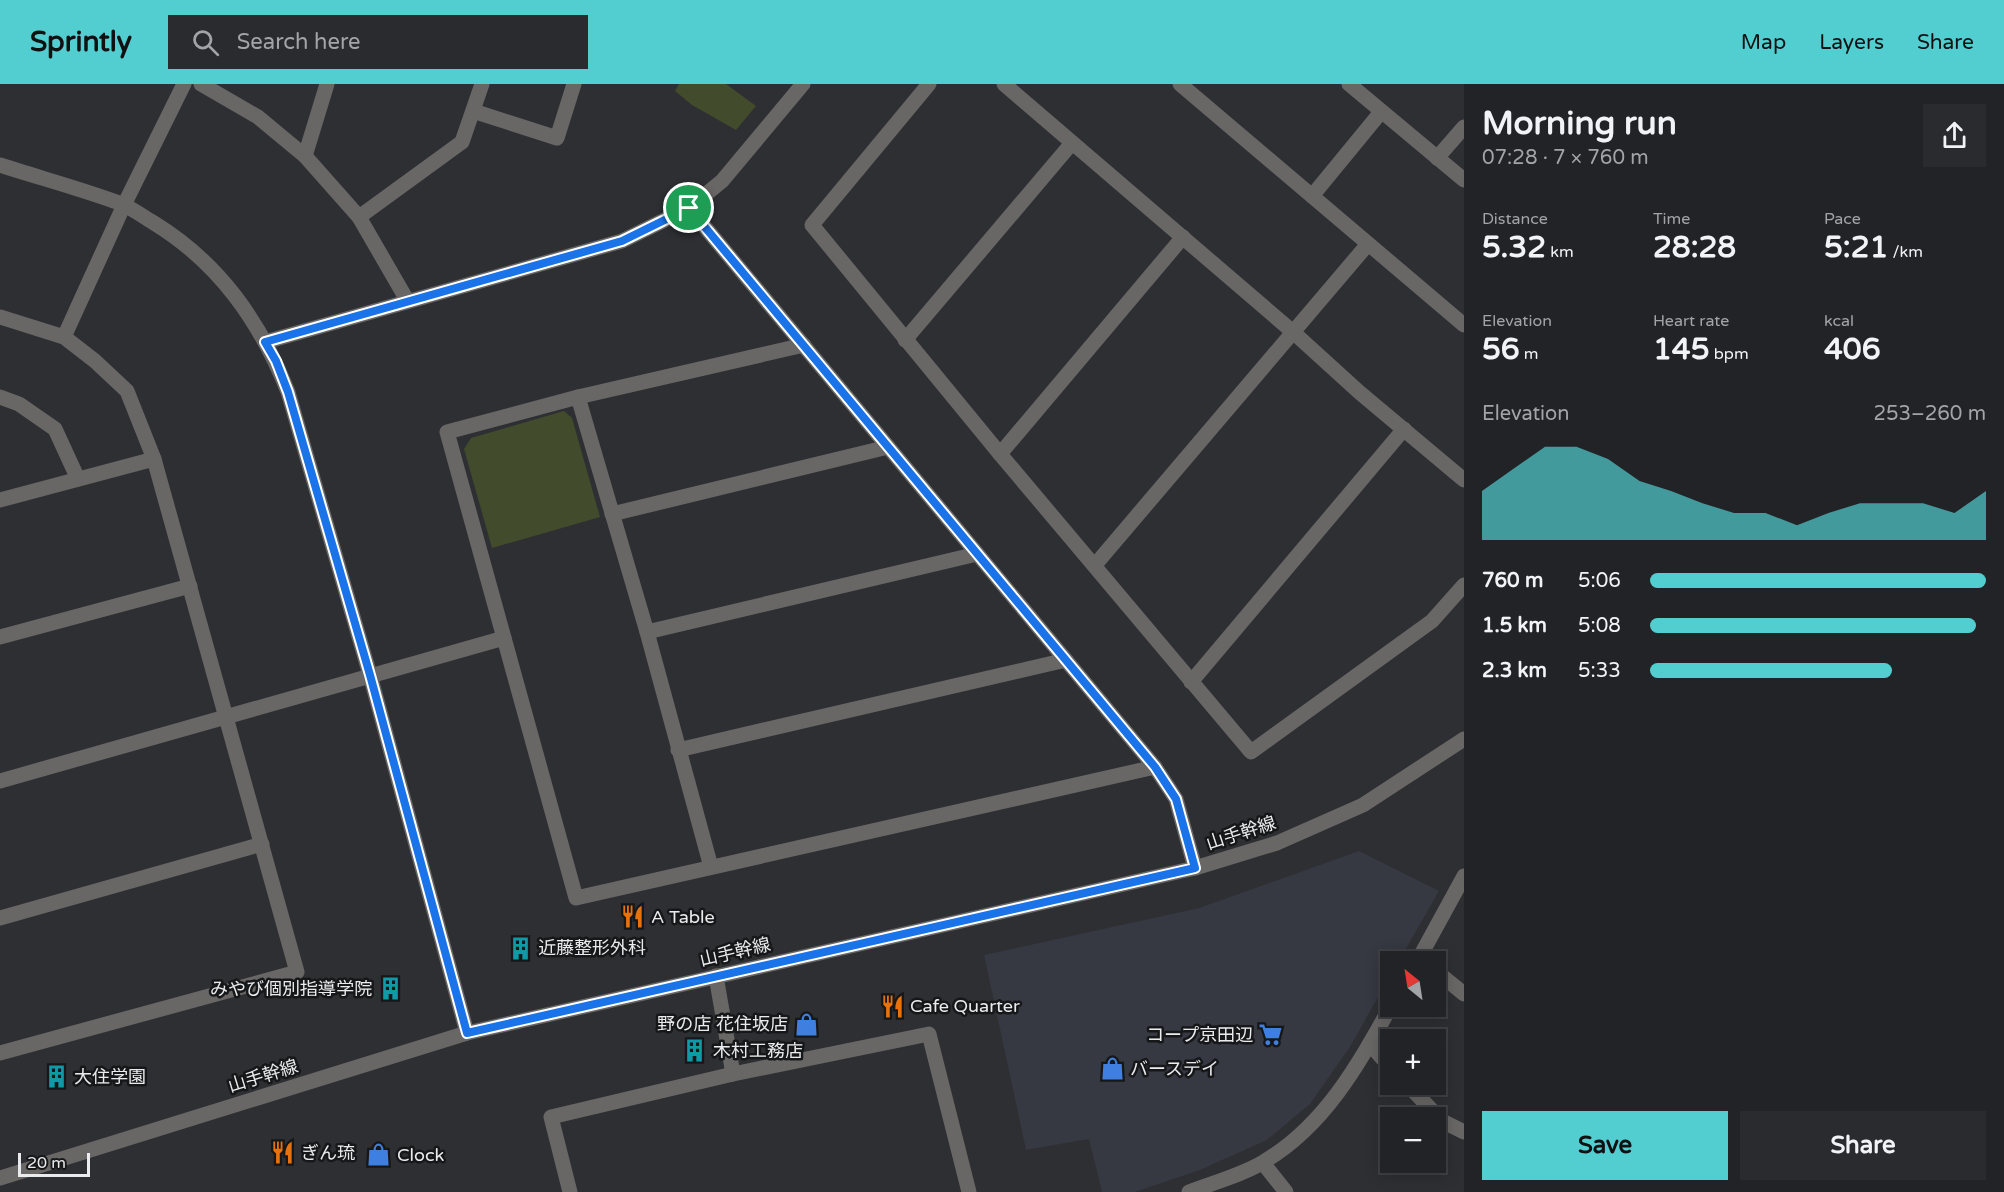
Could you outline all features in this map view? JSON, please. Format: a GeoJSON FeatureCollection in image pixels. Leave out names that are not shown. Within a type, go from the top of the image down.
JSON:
{"type":"FeatureCollection","features":[{"type":"Feature","properties":{"kind":"street"},"geometry":{"type":"LineString","coordinates":[[64,337],[124,205],[184,84]]}},
{"type":"Feature","properties":{"kind":"street"},"geometry":{"type":"LineString","coordinates":[[201,84],[258,117],[305,156],[359,217],[407,300]]}},
{"type":"Feature","properties":{"kind":"street"},"geometry":{"type":"LineString","coordinates":[[305,156],[327,84]]}},
{"type":"Feature","properties":{"kind":"street"},"geometry":{"type":"LineString","coordinates":[[359,217],[462,142],[482,84]]}},
{"type":"Feature","properties":{"kind":"street"},"geometry":{"type":"LineString","coordinates":[[473,111],[557,138],[574,84]]}},
{"type":"Feature","properties":{"kind":"street"},"geometry":{"type":"LineString","coordinates":[[265,342],[622,241],[689,208],[722,181],[803,84]]}},
{"type":"Feature","properties":{"kind":"street"},"geometry":{"type":"LineString","coordinates":[[929,84],[812,225],[999,454],[1095,565],[1251,753],[1432,621],[1464,585]]}},
{"type":"Feature","properties":{"kind":"street"},"geometry":{"type":"LineString","coordinates":[[1004,84],[1464,480]]}},
{"type":"Feature","properties":{"kind":"street"},"geometry":{"type":"LineString","coordinates":[[1180,84],[1464,325]]}},
{"type":"Feature","properties":{"kind":"street"},"geometry":{"type":"LineString","coordinates":[[1350,84],[1464,180]]}},
{"type":"Feature","properties":{"kind":"street"},"geometry":{"type":"LineString","coordinates":[[1312,196],[1381,112]]}},
{"type":"Feature","properties":{"kind":"street"},"geometry":{"type":"LineString","coordinates":[[1437,158],[1464,127]]}},
{"type":"Feature","properties":{"kind":"street"},"geometry":{"type":"LineString","coordinates":[[905,340],[1072,143]]}},
{"type":"Feature","properties":{"kind":"street"},"geometry":{"type":"LineString","coordinates":[[0,165],[124,205],[175,236],[201,257],[230,287],[276,361],[288,392],[370,675],[467,1033]]}},
{"type":"Feature","properties":{"kind":"street"},"geometry":{"type":"LineString","coordinates":[[689,208],[1155,767],[1176,799],[1195,868]]}},
{"type":"Feature","properties":{"kind":"street"},"geometry":{"type":"LineString","coordinates":[[999,454],[1183,237]]}},
{"type":"Feature","properties":{"kind":"street"},"geometry":{"type":"LineString","coordinates":[[1095,565],[1368,244]]}},
{"type":"Feature","properties":{"kind":"street"},"geometry":{"type":"LineString","coordinates":[[0,316],[64,337],[95,361],[127,391],[154,459],[297,972],[0,1053]]}},
{"type":"Feature","properties":{"kind":"street"},"geometry":{"type":"LineString","coordinates":[[804,345],[578,397],[447,432],[576,898],[1155,767]]}},
{"type":"Feature","properties":{"kind":"street"},"geometry":{"type":"LineString","coordinates":[[0,397],[19,404],[55,429],[78,480]]}},
{"type":"Feature","properties":{"kind":"street"},"geometry":{"type":"LineString","coordinates":[[578,397],[647,632],[711,867]]}},
{"type":"Feature","properties":{"kind":"street"},"geometry":{"type":"LineString","coordinates":[[1191,682],[1404,429]]}},
{"type":"Feature","properties":{"kind":"street"},"geometry":{"type":"LineString","coordinates":[[612,514],[888,447]]}},
{"type":"Feature","properties":{"kind":"street"},"geometry":{"type":"LineString","coordinates":[[0,500],[154,459]]}},
{"type":"Feature","properties":{"kind":"street"},"geometry":{"type":"LineString","coordinates":[[647,632],[977,554]]}},
{"type":"Feature","properties":{"kind":"street"},"geometry":{"type":"LineString","coordinates":[[0,637],[190,586]]}},
{"type":"Feature","properties":{"kind":"street"},"geometry":{"type":"LineString","coordinates":[[0,781],[504,638]]}},
{"type":"Feature","properties":{"kind":"street"},"geometry":{"type":"LineString","coordinates":[[678,750],[1066,660]]}},
{"type":"Feature","properties":{"kind":"street","name":"山手幹線"},"geometry":{"type":"LineString","coordinates":[[0,1178],[467,1033],[1195,868],[1277,843],[1363,805],[1464,739]]}},
{"type":"Feature","properties":{"kind":"street"},"geometry":{"type":"LineString","coordinates":[[0,918],[262,844]]}},
{"type":"Feature","properties":{"kind":"street"},"geometry":{"type":"LineString","coordinates":[[1425,951],[1464,876]]}},
{"type":"Feature","properties":{"kind":"street"},"geometry":{"type":"LineString","coordinates":[[716,976],[733,1074]]}},
{"type":"Feature","properties":{"kind":"street"},"geometry":{"type":"LineString","coordinates":[[1446,979],[1464,994]]}},
{"type":"Feature","properties":{"kind":"street"},"geometry":{"type":"LineString","coordinates":[[1189,1192],[1263,1163],[1289,1145],[1314,1123],[1331,1103],[1385,1017]]}},
{"type":"Feature","properties":{"kind":"street"},"geometry":{"type":"LineString","coordinates":[[570,1192],[551,1117],[733,1074],[929,1034],[968,1192],[954,1192]]}},
{"type":"Feature","properties":{"kind":"street"},"geometry":{"type":"LineString","coordinates":[[1370,1044],[1380,1056]]}},
{"type":"Feature","properties":{"kind":"street"},"geometry":{"type":"LineString","coordinates":[[1417,1095],[1442,1121],[1464,1132]]}},
{"type":"Feature","properties":{"kind":"street"},"geometry":{"type":"LineString","coordinates":[[1263,1163],[1286,1192]]}},
{"type":"Feature","properties":{"kind":"shaded area"},"geometry":{"type":"Polygon","coordinates":[[[1359,851],[1439,891],[1405,951],[1380,951],[1380,994],[1350,1047],[1310,1104],[1267,1140],[1200,1170],[1135,1192],[1102,1192],[1089,1139],[1026,1150],[984,955],[1199,908],[1359,851]]]}},
{"type":"Feature","properties":{"kind":"green space"},"geometry":{"type":"Polygon","coordinates":[[[679,84],[726,84],[756,106],[736,130],[692,105],[675,91],[679,84]]]}},
{"type":"Feature","properties":{"kind":"green space"},"geometry":{"type":"Polygon","coordinates":[[[564,411],[572,418],[600,517],[492,548],[464,449],[471,438],[564,411]]]}},
{"type":"Feature","properties":{"kind":"place","name":"A Table"},"geometry":{"type":"Point","coordinates":[633,917]}},
{"type":"Feature","properties":{"kind":"place","name":"近藤整形外科"},"geometry":{"type":"Point","coordinates":[520,948]}},
{"type":"Feature","properties":{"kind":"place","name":"みやび個別指導学院"},"geometry":{"type":"Point","coordinates":[390,989]}},
{"type":"Feature","properties":{"kind":"place","name":"Cafe Quarter"},"geometry":{"type":"Point","coordinates":[892,1006]}},
{"type":"Feature","properties":{"kind":"place","name":"野の店 花住坂店"},"geometry":{"type":"Point","coordinates":[806,1024]}},
{"type":"Feature","properties":{"kind":"place","name":"コープ京田辺"},"geometry":{"type":"Point","coordinates":[1271,1035]}},
{"type":"Feature","properties":{"kind":"place","name":"木村工務店"},"geometry":{"type":"Point","coordinates":[695,1051]}},
{"type":"Feature","properties":{"kind":"place","name":"バースデイ"},"geometry":{"type":"Point","coordinates":[1112,1069]}},
{"type":"Feature","properties":{"kind":"place","name":"大住学園"},"geometry":{"type":"Point","coordinates":[56,1077]}},
{"type":"Feature","properties":{"kind":"place","name":"ぎん琉"},"geometry":{"type":"Point","coordinates":[283,1153]}},
{"type":"Feature","properties":{"kind":"place","name":"Clock"},"geometry":{"type":"Point","coordinates":[379,1155]}},
{"type":"Feature","properties":{"kind":"route"},"geometry":{"type":"LineString","coordinates":[[689,208],[1155,767],[1176,799],[1195,868],[467,1033],[370,675],[288,392],[276,361],[265,342],[622,241],[689,208]]}}]}
